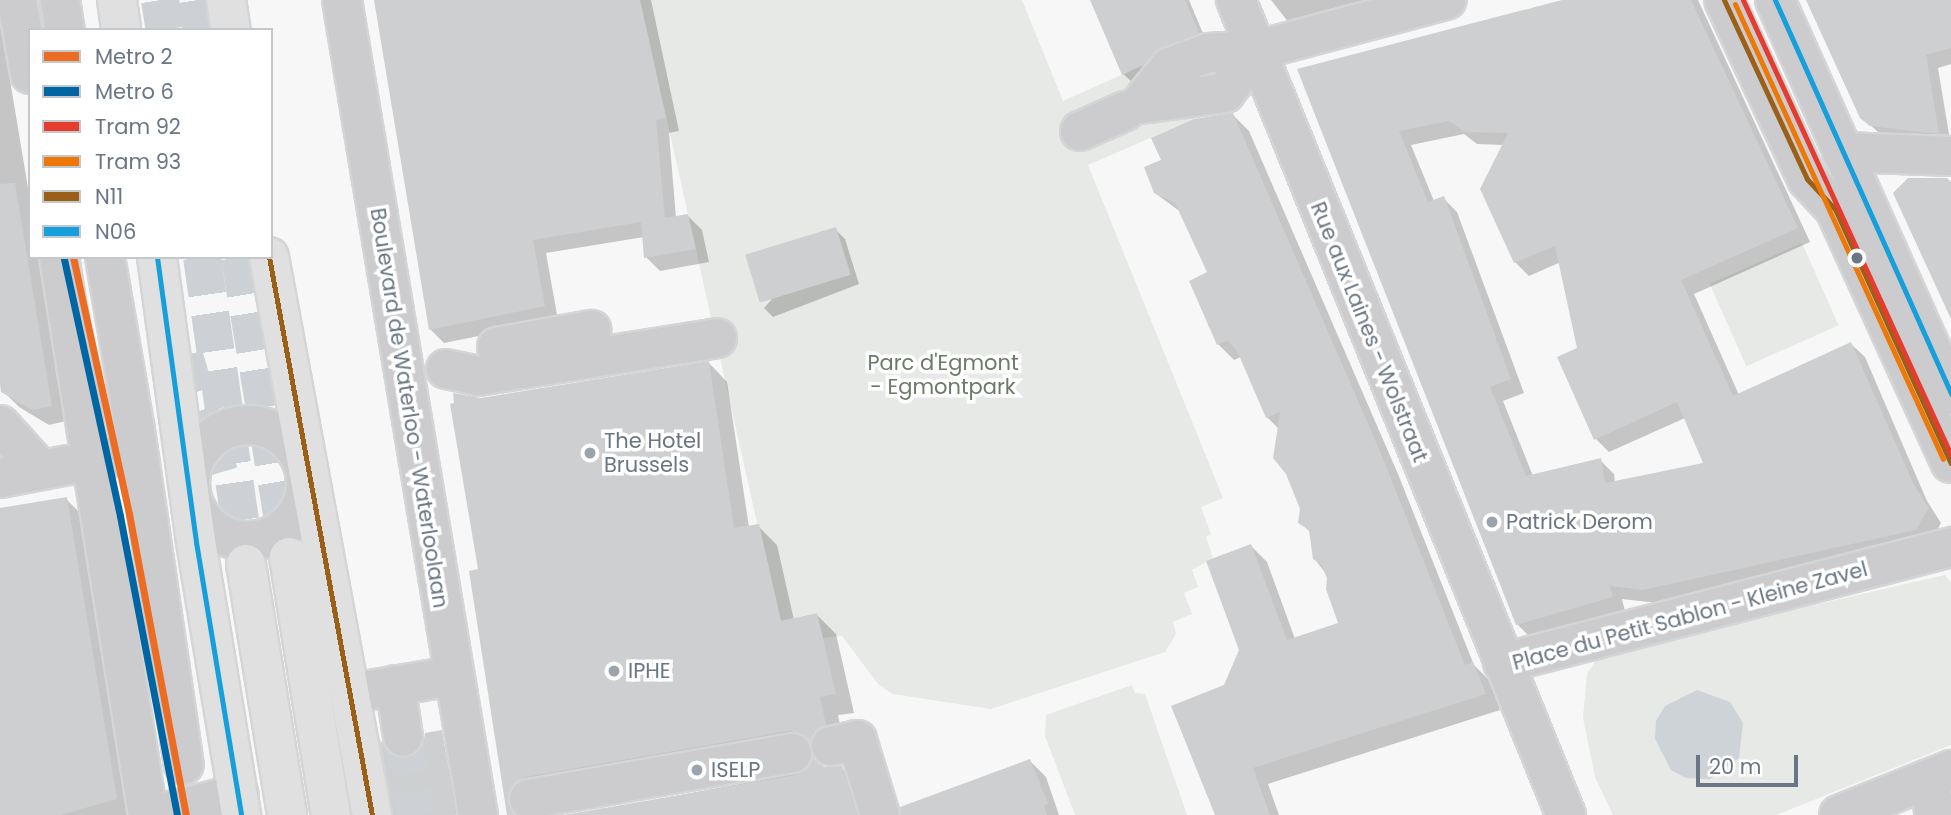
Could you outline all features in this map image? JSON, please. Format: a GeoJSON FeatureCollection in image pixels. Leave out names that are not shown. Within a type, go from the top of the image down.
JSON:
{"type":"FeatureCollection","features":[{"type":"Feature","properties":{"kind":"main road"},"geometry":{"type":"LineString","coordinates":[[117,0],[121,28]]}},
{"type":"Feature","properties":{"kind":"main road"},"geometry":{"type":"LineString","coordinates":[[226,0],[231,28]]}},
{"type":"Feature","properties":{"kind":"main road"},"geometry":{"type":"LineString","coordinates":[[158,259],[191,507],[240,805]]}},
{"type":"Feature","properties":{"kind":"main road"},"geometry":{"type":"LineString","coordinates":[[269,259],[306,472],[352,693],[372,815]]}},
{"type":"Feature","properties":{"kind":"main road"},"geometry":{"type":"LineString","coordinates":[[289,557],[331,815]]}},
{"type":"Feature","properties":{"kind":"main road"},"geometry":{"type":"LineString","coordinates":[[246,564],[287,815]]}},
{"type":"Feature","properties":{"kind":"street"},"geometry":{"type":"LineString","coordinates":[[18,0],[28,62]]}},
{"type":"Feature","properties":{"kind":"street"},"geometry":{"type":"LineString","coordinates":[[60,0],[65,28]]}},
{"type":"Feature","properties":{"kind":"street","name":"Boulevard de Waterloo - Waterloolaan"},"geometry":{"type":"LineString","coordinates":[[342,0],[453,676],[497,807]]}},
{"type":"Feature","properties":{"kind":"street","name":"Rue aux Laines - Wolstraat"},"geometry":{"type":"LineString","coordinates":[[1236,0],[1503,663]]}},
{"type":"Feature","properties":{"kind":"street"},"geometry":{"type":"LineString","coordinates":[[1258,50],[1446,0]]}},
{"type":"Feature","properties":{"kind":"street"},"geometry":{"type":"LineString","coordinates":[[1724,0],[1807,179],[1835,209],[1951,463]]}},
{"type":"Feature","properties":{"kind":"street"},"geometry":{"type":"LineString","coordinates":[[1775,0],[1951,394]]}},
{"type":"Feature","properties":{"kind":"street"},"geometry":{"type":"LineString","coordinates":[[1080,131],[1125,111]]}},
{"type":"Feature","properties":{"kind":"street"},"geometry":{"type":"LineString","coordinates":[[1842,152],[1951,156]]}},
{"type":"Feature","properties":{"kind":"street"},"geometry":{"type":"LineString","coordinates":[[59,259],[148,815]]}},
{"type":"Feature","properties":{"kind":"street"},"geometry":{"type":"LineString","coordinates":[[105,259],[150,526],[184,764]]}},
{"type":"Feature","properties":{"kind":"street"},"geometry":{"type":"LineString","coordinates":[[404,376],[446,369],[476,351],[591,330]]}},
{"type":"Feature","properties":{"kind":"street"},"geometry":{"type":"LineString","coordinates":[[446,369],[478,376],[717,338]]}},
{"type":"Feature","properties":{"kind":"street"},"geometry":{"type":"LineString","coordinates":[[0,425],[39,468]]}},
{"type":"Feature","properties":{"kind":"street"},"geometry":{"type":"LineString","coordinates":[[237,425],[260,425],[281,434],[297,451],[306,472],[305,495],[296,516],[280,532],[258,541],[235,540],[215,531],[191,507],[191,470],[199,449],[216,433],[237,425]]}},
{"type":"Feature","properties":{"kind":"street"},"geometry":{"type":"LineString","coordinates":[[0,478],[39,468],[90,461],[184,441]]}},
{"type":"Feature","properties":{"kind":"street"},"geometry":{"type":"LineString","coordinates":[[150,526],[191,507]]}},
{"type":"Feature","properties":{"kind":"street","name":"Place du Petit Sablon - Kleine Zavel"},"geometry":{"type":"LineString","coordinates":[[1566,815],[1503,663],[1951,547]]}},
{"type":"Feature","properties":{"kind":"street"},"geometry":{"type":"LineString","coordinates":[[352,693],[453,676]]}},
{"type":"Feature","properties":{"kind":"street"},"geometry":{"type":"LineString","coordinates":[[395,685],[403,736]]}},
{"type":"Feature","properties":{"kind":"street"},"geometry":{"type":"LineString","coordinates":[[844,743],[880,815]]}},
{"type":"Feature","properties":{"kind":"street"},"geometry":{"type":"LineString","coordinates":[[497,807],[792,753]]}},
{"type":"Feature","properties":{"kind":"street"},"geometry":{"type":"LineString","coordinates":[[1839,815],[1938,788]]}},
{"type":"Feature","properties":{"kind":"street"},"geometry":{"type":"LineString","coordinates":[[176,812],[240,805]]}},
{"type":"Feature","properties":{"kind":"green space","name":"Parc d'Egmont - Egmontpark"},"geometry":{"type":"Polygon","coordinates":[[[640,0],[1022,0],[1063,101],[1202,39],[1229,104],[1088,165],[1223,498],[1201,507],[1211,534],[1206,537],[1213,558],[1192,570],[1198,587],[1184,593],[1192,614],[1173,622],[1176,634],[1165,652],[991,709],[893,694],[878,684],[842,636],[823,638],[817,613],[779,621],[640,0]]]}},
{"type":"Feature","properties":{"kind":"green space"},"geometry":{"type":"Polygon","coordinates":[[[1802,243],[1839,325],[1746,366],[1710,284],[1802,243]]]}},
{"type":"Feature","properties":{"kind":"green space"},"geometry":{"type":"Polygon","coordinates":[[[1945,575],[1951,583],[1951,745],[1776,815],[1613,815],[1595,777],[1583,718],[1587,674],[1600,654],[1945,575]]]}},
{"type":"Feature","properties":{"kind":"green space"},"geometry":{"type":"Polygon","coordinates":[[[1132,685],[1135,693],[1145,694],[1187,815],[1075,815],[1045,736],[1046,715],[1132,685]]]}},
{"type":"Feature","properties":{"kind":"shaded area"},"geometry":{"type":"Polygon","coordinates":[[[1697,690],[1730,702],[1743,723],[1739,758],[1710,779],[1686,778],[1671,770],[1655,739],[1656,721],[1665,706],[1697,690]]]}},
{"type":"Feature","properties":{"kind":"building"},"geometry":{"type":"Polygon","coordinates":[[[374,0],[640,0],[666,118],[656,120],[665,218],[688,214],[696,249],[644,258],[641,222],[533,240],[545,306],[429,330],[374,0]]]}},
{"type":"Feature","properties":{"kind":"building"},"geometry":{"type":"Polygon","coordinates":[[[1090,0],[1185,0],[1199,33],[1162,47],[1143,65],[1122,75],[1090,0]]]}},
{"type":"Feature","properties":{"kind":"building"},"geometry":{"type":"Polygon","coordinates":[[[1562,0],[1691,0],[1798,228],[1681,280],[1733,396],[1851,342],[1914,485],[1929,508],[1916,530],[1643,590],[1610,586],[1613,597],[1516,625],[1297,69],[1562,0]],[[1449,121],[1399,131],[1428,202],[1444,196],[1511,379],[1490,387],[1526,476],[1601,458],[1605,483],[1703,463],[1677,402],[1594,440],[1557,357],[1577,348],[1555,246],[1514,263],[1480,189],[1508,133],[1465,132],[1449,121]]]}},
{"type":"Feature","properties":{"kind":"building"},"geometry":{"type":"Polygon","coordinates":[[[1806,0],[1951,0],[1951,48],[1926,55],[1939,134],[1870,126],[1860,118],[1806,0]]]}},
{"type":"Feature","properties":{"kind":"building"},"geometry":{"type":"Polygon","coordinates":[[[1233,113],[1382,456],[1465,665],[1473,662],[1486,694],[1253,768],[1270,815],[1215,815],[1171,706],[1224,685],[1239,650],[1206,561],[1251,544],[1287,640],[1338,623],[1326,589],[1327,578],[1321,564],[1313,559],[1309,530],[1298,523],[1300,509],[1286,474],[1273,458],[1280,412],[1266,418],[1238,353],[1228,340],[1217,345],[1189,281],[1207,272],[1175,203],[1154,193],[1144,167],[1161,160],[1151,138],[1194,119],[1233,113]]]}},
{"type":"Feature","properties":{"kind":"building"},"geometry":{"type":"Polygon","coordinates":[[[1908,178],[1947,178],[1951,182],[1951,319],[1893,193],[1908,178]]]}},
{"type":"Feature","properties":{"kind":"building"},"geometry":{"type":"Polygon","coordinates":[[[15,183],[52,406],[32,410],[1,392],[0,383],[0,184],[15,183]]]}},
{"type":"Feature","properties":{"kind":"building"},"geometry":{"type":"Polygon","coordinates":[[[836,227],[851,275],[760,303],[745,255],[836,227]]]}},
{"type":"Feature","properties":{"kind":"building"},"geometry":{"type":"Polygon","coordinates":[[[709,361],[734,528],[759,524],[781,621],[817,613],[836,694],[820,697],[826,725],[810,741],[800,733],[788,731],[525,777],[509,791],[508,803],[515,815],[507,815],[469,571],[478,569],[450,404],[454,403],[453,393],[481,398],[709,361]]]}},
{"type":"Feature","properties":{"kind":"building"},"geometry":{"type":"Polygon","coordinates":[[[67,497],[117,799],[60,815],[0,815],[0,508],[67,497]]]}},
{"type":"Feature","properties":{"kind":"building"},"geometry":{"type":"Polygon","coordinates":[[[442,730],[456,815],[393,815],[380,740],[395,756],[407,757],[423,744],[425,733],[442,730]]]}},
{"type":"Feature","properties":{"kind":"building"},"geometry":{"type":"Polygon","coordinates":[[[813,757],[824,767],[842,766],[857,815],[564,815],[796,775],[807,769],[813,757]]]}},
{"type":"Feature","properties":{"kind":"building"},"geometry":{"type":"Polygon","coordinates":[[[1030,759],[1048,804],[1044,806],[1047,815],[901,815],[900,807],[1030,759]]]}},
{"type":"Feature","properties":{"kind":"tunnel"},"geometry":{"type":"LineString","coordinates":[[160,0],[165,28]]}},
{"type":"Feature","properties":{"kind":"tunnel"},"geometry":{"type":"LineString","coordinates":[[197,0],[202,28]]}},
{"type":"Feature","properties":{"kind":"tunnel"},"geometry":{"type":"LineString","coordinates":[[202,259],[246,564]]}},
{"type":"Feature","properties":{"kind":"tunnel"},"geometry":{"type":"LineString","coordinates":[[240,259],[289,557]]}},
{"type":"Feature","properties":{"kind":"tunnel"},"geometry":{"type":"LineString","coordinates":[[184,356],[219,473]]}},
{"type":"Feature","properties":{"kind":"tunnel"},"geometry":{"type":"LineString","coordinates":[[403,736],[416,815]]}},
{"type":"Feature","properties":{"kind":"metro line","name":"6"},"geometry":{"type":"LineString","coordinates":[[64,259],[120,516],[177,815]]}},
{"type":"Feature","properties":{"kind":"metro line","name":"2"},"geometry":{"type":"LineString","coordinates":[[73,259],[129,514],[186,815]]}},
{"type":"Feature","properties":{"kind":"tram line","name":"92"},"geometry":{"type":"LineString","coordinates":[[1743,0],[1951,455]]}},
{"type":"Feature","properties":{"kind":"tram line","name":"93"},"geometry":{"type":"LineString","coordinates":[[1735,4],[1943,459]]}},
{"type":"Feature","properties":{"kind":"transit line","name":"N11"},"geometry":{"type":"LineString","coordinates":[[1724,0],[1807,179],[1835,209],[1951,463]]}},
{"type":"Feature","properties":{"kind":"transit line","name":"N06"},"geometry":{"type":"LineString","coordinates":[[1775,0],[1951,394]]}},
{"type":"Feature","properties":{"kind":"transit line","name":"N06"},"geometry":{"type":"LineString","coordinates":[[157,259],[196,542],[241,815]]}},
{"type":"Feature","properties":{"kind":"transit line","name":"N11"},"geometry":{"type":"LineString","coordinates":[[269,259],[372,815]]}},
{"type":"Feature","properties":{"kind":"place","name":"The Hotel Brussels"},"geometry":{"type":"Point","coordinates":[590,453]}},
{"type":"Feature","properties":{"kind":"place","name":"Patrick Derom"},"geometry":{"type":"Point","coordinates":[1492,522]}},
{"type":"Feature","properties":{"kind":"place","name":"IPHE"},"geometry":{"type":"Point","coordinates":[614,671]}},
{"type":"Feature","properties":{"kind":"place","name":"ISELP"},"geometry":{"type":"Point","coordinates":[697,770]}}]}
